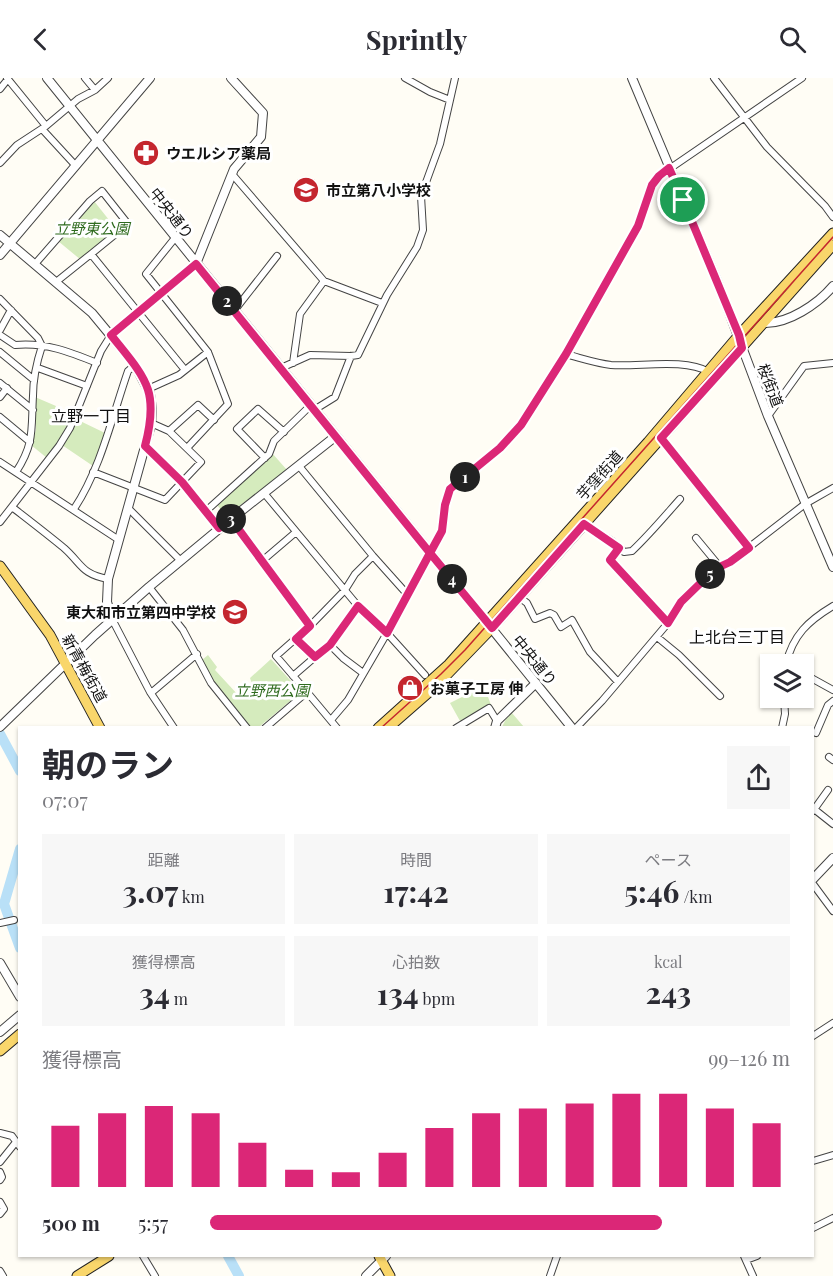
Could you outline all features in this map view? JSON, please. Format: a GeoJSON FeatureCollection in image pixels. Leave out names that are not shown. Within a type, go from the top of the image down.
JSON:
{"type":"FeatureCollection","features":[{"type":"Feature","properties":{"kind":"main road","name":"芋窪街道"},"geometry":{"type":"LineString","coordinates":[[390,726],[436,686],[739,335],[833,233]]}},
{"type":"Feature","properties":{"kind":"main road","name":"芋窪街道"},"geometry":{"type":"LineString","coordinates":[[380,726],[431,682],[519,597],[833,245]]}},
{"type":"Feature","properties":{"kind":"main road","name":"新青梅街道"},"geometry":{"type":"LineString","coordinates":[[0,566],[29,603],[66,663],[99,726]]}},
{"type":"Feature","properties":{"kind":"main road"},"geometry":{"type":"LineString","coordinates":[[1,1049],[18,1036]]}},
{"type":"Feature","properties":{"kind":"main road"},"geometry":{"type":"LineString","coordinates":[[77,1276],[107,1257]]}},
{"type":"Feature","properties":{"kind":"main road"},"geometry":{"type":"LineString","coordinates":[[382,1257],[390,1276]]}},
{"type":"Feature","properties":{"kind":"street","name":"中央通り"},"geometry":{"type":"LineString","coordinates":[[47,78],[572,726]]}},
{"type":"Feature","properties":{"kind":"street"},"geometry":{"type":"LineString","coordinates":[[85,78],[95,90]]}},
{"type":"Feature","properties":{"kind":"street"},"geometry":{"type":"LineString","coordinates":[[0,163],[17,145],[44,128],[108,78]]}},
{"type":"Feature","properties":{"kind":"street"},"geometry":{"type":"LineString","coordinates":[[0,255],[150,78]]}},
{"type":"Feature","properties":{"kind":"street"},"geometry":{"type":"LineString","coordinates":[[0,522],[59,446],[70,428],[111,335],[196,264],[234,169],[261,137],[263,113],[231,78]]}},
{"type":"Feature","properties":{"kind":"street"},"geometry":{"type":"LineString","coordinates":[[405,78],[450,100]]}},
{"type":"Feature","properties":{"kind":"street"},"geometry":{"type":"LineString","coordinates":[[280,368],[310,355],[358,355],[382,303],[417,247],[423,230],[421,196],[440,144],[455,78]]}},
{"type":"Feature","properties":{"kind":"street","name":"桜街道"},"geometry":{"type":"LineString","coordinates":[[632,78],[739,335],[768,416],[833,567]]}},
{"type":"Feature","properties":{"kind":"street"},"geometry":{"type":"LineString","coordinates":[[714,78],[767,147],[833,217]]}},
{"type":"Feature","properties":{"kind":"street"},"geometry":{"type":"LineString","coordinates":[[331,720],[348,700],[442,531],[445,505],[450,489],[511,437],[521,425],[566,354],[638,226],[652,185],[669,168],[802,78]]}},
{"type":"Feature","properties":{"kind":"street"},"geometry":{"type":"LineString","coordinates":[[0,89],[7,79],[76,166]]}},
{"type":"Feature","properties":{"kind":"street"},"geometry":{"type":"LineString","coordinates":[[232,174],[324,281],[382,303]]}},
{"type":"Feature","properties":{"kind":"street"},"geometry":{"type":"LineString","coordinates":[[35,264],[90,201],[102,191],[128,224],[56,282]]}},
{"type":"Feature","properties":{"kind":"street"},"geometry":{"type":"LineString","coordinates":[[0,235],[92,313],[135,365],[148,389],[152,409],[151,423],[108,579],[107,602],[112,619],[151,693],[173,726]]}},
{"type":"Feature","properties":{"kind":"street"},"geometry":{"type":"LineString","coordinates":[[175,238],[146,274],[208,352],[228,404],[187,448]]}},
{"type":"Feature","properties":{"kind":"street"},"geometry":{"type":"LineString","coordinates":[[91,254],[185,370]]}},
{"type":"Feature","properties":{"kind":"street"},"geometry":{"type":"LineString","coordinates":[[234,310],[277,256]]}},
{"type":"Feature","properties":{"kind":"street"},"geometry":{"type":"LineString","coordinates":[[293,363],[300,314],[324,281]]}},
{"type":"Feature","properties":{"kind":"street"},"geometry":{"type":"LineString","coordinates":[[764,323],[776,324],[810,306],[833,286]]}},
{"type":"Feature","properties":{"kind":"street"},"geometry":{"type":"LineString","coordinates":[[0,299],[38,338],[42,346],[34,380],[33,430],[25,459],[16,472]]}},
{"type":"Feature","properties":{"kind":"street"},"geometry":{"type":"LineString","coordinates":[[0,330],[12,310]]}},
{"type":"Feature","properties":{"kind":"street"},"geometry":{"type":"LineString","coordinates":[[0,335],[15,345],[31,343],[61,348],[97,363]]}},
{"type":"Feature","properties":{"kind":"street"},"geometry":{"type":"LineString","coordinates":[[0,352],[34,380]]}},
{"type":"Feature","properties":{"kind":"street"},"geometry":{"type":"LineString","coordinates":[[148,389],[179,375],[208,352]]}},
{"type":"Feature","properties":{"kind":"street"},"geometry":{"type":"LineString","coordinates":[[566,354],[596,363],[638,366],[687,365],[700,367],[708,372]]}},
{"type":"Feature","properties":{"kind":"street"},"geometry":{"type":"LineString","coordinates":[[206,511],[266,458],[274,441],[284,432],[313,407],[335,397],[351,356]]}},
{"type":"Feature","properties":{"kind":"street"},"geometry":{"type":"LineString","coordinates":[[768,416],[804,366],[833,363]]}},
{"type":"Feature","properties":{"kind":"street"},"geometry":{"type":"LineString","coordinates":[[74,509],[83,496],[93,472],[128,371],[135,365]]}},
{"type":"Feature","properties":{"kind":"street"},"geometry":{"type":"LineString","coordinates":[[38,368],[87,386]]}},
{"type":"Feature","properties":{"kind":"street"},"geometry":{"type":"LineString","coordinates":[[0,383],[33,410]]}},
{"type":"Feature","properties":{"kind":"street"},"geometry":{"type":"LineString","coordinates":[[0,397],[7,388]]}},
{"type":"Feature","properties":{"kind":"street"},"geometry":{"type":"LineString","coordinates":[[169,432],[198,405],[214,420]]}},
{"type":"Feature","properties":{"kind":"street"},"geometry":{"type":"LineString","coordinates":[[266,458],[237,429],[258,409],[284,432]]}},
{"type":"Feature","properties":{"kind":"street"},"geometry":{"type":"LineString","coordinates":[[0,417],[30,442]]}},
{"type":"Feature","properties":{"kind":"street"},"geometry":{"type":"LineString","coordinates":[[93,472],[134,486],[165,500],[201,462],[169,432],[151,423]]}},
{"type":"Feature","properties":{"kind":"street"},"geometry":{"type":"LineString","coordinates":[[2,725],[112,619],[180,560],[336,436]]}},
{"type":"Feature","properties":{"kind":"street"},"geometry":{"type":"LineString","coordinates":[[661,438],[749,548]]}},
{"type":"Feature","properties":{"kind":"street"},"geometry":{"type":"LineString","coordinates":[[145,446],[182,482],[219,528]]}},
{"type":"Feature","properties":{"kind":"street"},"geometry":{"type":"LineString","coordinates":[[0,462],[119,540]]}},
{"type":"Feature","properties":{"kind":"street"},"geometry":{"type":"LineString","coordinates":[[299,466],[407,594]]}},
{"type":"Feature","properties":{"kind":"street"},"geometry":{"type":"LineString","coordinates":[[576,726],[657,637],[681,602],[715,569],[730,562],[805,504],[833,488]]}},
{"type":"Feature","properties":{"kind":"street"},"geometry":{"type":"LineString","coordinates":[[264,493],[358,606],[387,633],[425,675]]}},
{"type":"Feature","properties":{"kind":"street"},"geometry":{"type":"LineString","coordinates":[[584,524],[624,552],[632,551],[654,531],[657,524],[680,499]]}},
{"type":"Feature","properties":{"kind":"street"},"geometry":{"type":"LineString","coordinates":[[12,507],[66,550],[84,570],[94,577],[108,579]]}},
{"type":"Feature","properties":{"kind":"street"},"geometry":{"type":"LineString","coordinates":[[128,508],[180,560]]}},
{"type":"Feature","properties":{"kind":"street"},"geometry":{"type":"LineString","coordinates":[[231,519],[310,626]]}},
{"type":"Feature","properties":{"kind":"street"},"geometry":{"type":"LineString","coordinates":[[262,561],[296,532]]}},
{"type":"Feature","properties":{"kind":"street"},"geometry":{"type":"LineString","coordinates":[[696,538],[720,567]]}},
{"type":"Feature","properties":{"kind":"street"},"geometry":{"type":"LineString","coordinates":[[619,548],[610,560],[668,623]]}},
{"type":"Feature","properties":{"kind":"street"},"geometry":{"type":"LineString","coordinates":[[336,726],[276,656],[310,626],[345,590],[355,574],[373,556]]}},
{"type":"Feature","properties":{"kind":"street"},"geometry":{"type":"LineString","coordinates":[[149,587],[177,620],[211,683],[245,726]]}},
{"type":"Feature","properties":{"kind":"street"},"geometry":{"type":"LineString","coordinates":[[519,597],[527,603],[535,619],[550,613],[554,615],[561,627],[572,620],[590,652],[618,682]]}},
{"type":"Feature","properties":{"kind":"street"},"geometry":{"type":"LineString","coordinates":[[293,676],[330,645],[358,606]]}},
{"type":"Feature","properties":{"kind":"street"},"geometry":{"type":"LineString","coordinates":[[790,654],[798,634],[816,617],[833,606]]}},
{"type":"Feature","properties":{"kind":"street"},"geometry":{"type":"LineString","coordinates":[[657,637],[679,655],[720,696]]}},
{"type":"Feature","properties":{"kind":"street"},"geometry":{"type":"LineString","coordinates":[[296,639],[315,657]]}},
{"type":"Feature","properties":{"kind":"street"},"geometry":{"type":"LineString","coordinates":[[330,645],[363,673]]}},
{"type":"Feature","properties":{"kind":"street"},"geometry":{"type":"LineString","coordinates":[[151,693],[197,654]]}},
{"type":"Feature","properties":{"kind":"street"},"geometry":{"type":"LineString","coordinates":[[814,680],[833,690]]}},
{"type":"Feature","properties":{"kind":"street"},"geometry":{"type":"LineString","coordinates":[[459,726],[489,708],[496,724],[536,682]]}},
{"type":"Feature","properties":{"kind":"street"},"geometry":{"type":"LineString","coordinates":[[267,726],[307,692]]}},
{"type":"Feature","properties":{"kind":"street"},"geometry":{"type":"LineString","coordinates":[[816,733],[828,705],[833,701]]}},
{"type":"Feature","properties":{"kind":"street"},"geometry":{"type":"LineString","coordinates":[[782,726],[785,708]]}},
{"type":"Feature","properties":{"kind":"street"},"geometry":{"type":"LineString","coordinates":[[828,790],[814,810],[833,824]]}},
{"type":"Feature","properties":{"kind":"street"},"geometry":{"type":"LineString","coordinates":[[814,878],[833,858]]}},
{"type":"Feature","properties":{"kind":"street"},"geometry":{"type":"LineString","coordinates":[[814,885],[833,910]]}},
{"type":"Feature","properties":{"kind":"street"},"geometry":{"type":"LineString","coordinates":[[0,923],[14,920]]}},
{"type":"Feature","properties":{"kind":"street"},"geometry":{"type":"LineString","coordinates":[[0,963],[18,994]]}},
{"type":"Feature","properties":{"kind":"street"},"geometry":{"type":"LineString","coordinates":[[0,1032],[18,1017]]}},
{"type":"Feature","properties":{"kind":"street"},"geometry":{"type":"LineString","coordinates":[[814,1035],[833,1023]]}},
{"type":"Feature","properties":{"kind":"street"},"geometry":{"type":"LineString","coordinates":[[0,1133],[12,1136],[18,1144],[0,1162]]}},
{"type":"Feature","properties":{"kind":"street"},"geometry":{"type":"LineString","coordinates":[[814,1161],[833,1155]]}},
{"type":"Feature","properties":{"kind":"street"},"geometry":{"type":"LineString","coordinates":[[0,1172],[2,1177],[0,1180]]}},
{"type":"Feature","properties":{"kind":"street"},"geometry":{"type":"LineString","coordinates":[[0,1202],[4,1209],[0,1214]]}},
{"type":"Feature","properties":{"kind":"street"},"geometry":{"type":"LineString","coordinates":[[814,1228],[833,1218]]}},
{"type":"Feature","properties":{"kind":"street"},"geometry":{"type":"LineString","coordinates":[[144,1257],[155,1276]]}},
{"type":"Feature","properties":{"kind":"street"},"geometry":{"type":"LineString","coordinates":[[366,1276],[382,1257]]}},
{"type":"Feature","properties":{"kind":"street"},"geometry":{"type":"LineString","coordinates":[[550,1276],[557,1257]]}},
{"type":"Feature","properties":{"kind":"street"},"geometry":{"type":"LineString","coordinates":[[745,1258],[753,1276]]}},
{"type":"Feature","properties":{"kind":"street"},"geometry":{"type":"LineString","coordinates":[[0,1271],[3,1276]]}},
{"type":"Feature","properties":{"kind":"green space","name":"立野東公園"},"geometry":{"type":"Polygon","coordinates":[[[94,201],[117,230],[81,260],[58,241],[94,201]]]}},
{"type":"Feature","properties":{"kind":"green space"},"geometry":{"type":"Polygon","coordinates":[[[35,397],[56,406],[51,418],[69,426],[47,458],[31,445],[36,430],[35,397]]]}},
{"type":"Feature","properties":{"kind":"green space"},"geometry":{"type":"Polygon","coordinates":[[[76,419],[105,433],[93,466],[62,445],[76,419]]]}},
{"type":"Feature","properties":{"kind":"green space"},"geometry":{"type":"Polygon","coordinates":[[[272,453],[287,470],[226,516],[217,505],[271,457],[272,453]]]}},
{"type":"Feature","properties":{"kind":"green space","name":"立野西公園"},"geometry":{"type":"Polygon","coordinates":[[[208,655],[217,667],[215,670],[239,696],[252,684],[250,678],[271,659],[301,692],[260,726],[250,726],[213,683],[202,660],[208,655]]]}},
{"type":"Feature","properties":{"kind":"green space"},"geometry":{"type":"Polygon","coordinates":[[[484,686],[491,705],[460,721],[450,703],[484,686]]]}},
{"type":"Feature","properties":{"kind":"green space"},"geometry":{"type":"Polygon","coordinates":[[[512,713],[523,726],[502,726],[512,713]]]}},
{"type":"Feature","properties":{"kind":"waterway"},"geometry":{"type":"LineString","coordinates":[[0,734],[18,767]]}},
{"type":"Feature","properties":{"kind":"waterway"},"geometry":{"type":"LineString","coordinates":[[18,856],[4,904],[18,942]]}},
{"type":"Feature","properties":{"kind":"waterway"},"geometry":{"type":"LineString","coordinates":[[229,1257],[239,1276]]}},
{"type":"Feature","properties":{"kind":"railway"},"geometry":{"type":"LineString","coordinates":[[383,726],[465,650],[833,237]]}},
{"type":"Feature","properties":{"kind":"place","name":"ウエルシア薬局"},"geometry":{"type":"Point","coordinates":[146,153]}},
{"type":"Feature","properties":{"kind":"place","name":"市立第八小学校"},"geometry":{"type":"Point","coordinates":[306,190]}},
{"type":"Feature","properties":{"kind":"place","name":"東大和市立第四中学校"},"geometry":{"type":"Point","coordinates":[235,612]}},
{"type":"Feature","properties":{"kind":"place","name":"お菓子工房 伸"},"geometry":{"type":"Point","coordinates":[410,688]}},
{"type":"Feature","properties":{"kind":"district","name":"立野一丁目"},"geometry":{"type":"Point","coordinates":[91,415]}},
{"type":"Feature","properties":{"kind":"district","name":"上北台三丁目"},"geometry":{"type":"Point","coordinates":[737,636]}},
{"type":"Feature","properties":{"kind":"route"},"geometry":{"type":"LineString","coordinates":[[683,200],[669,168],[652,185],[638,226],[566,354],[521,425],[500,448],[450,489],[445,505],[442,531],[430,553],[196,264],[111,335],[138,369],[150,394],[151,423],[145,446],[182,482],[219,528],[231,519],[310,626],[296,639],[315,657],[330,645],[358,606],[387,633],[430,553],[492,628],[584,524],[619,548],[610,560],[668,623],[681,602],[715,569],[730,562],[749,548],[661,438],[742,348],[739,335],[683,200]]}}]}
